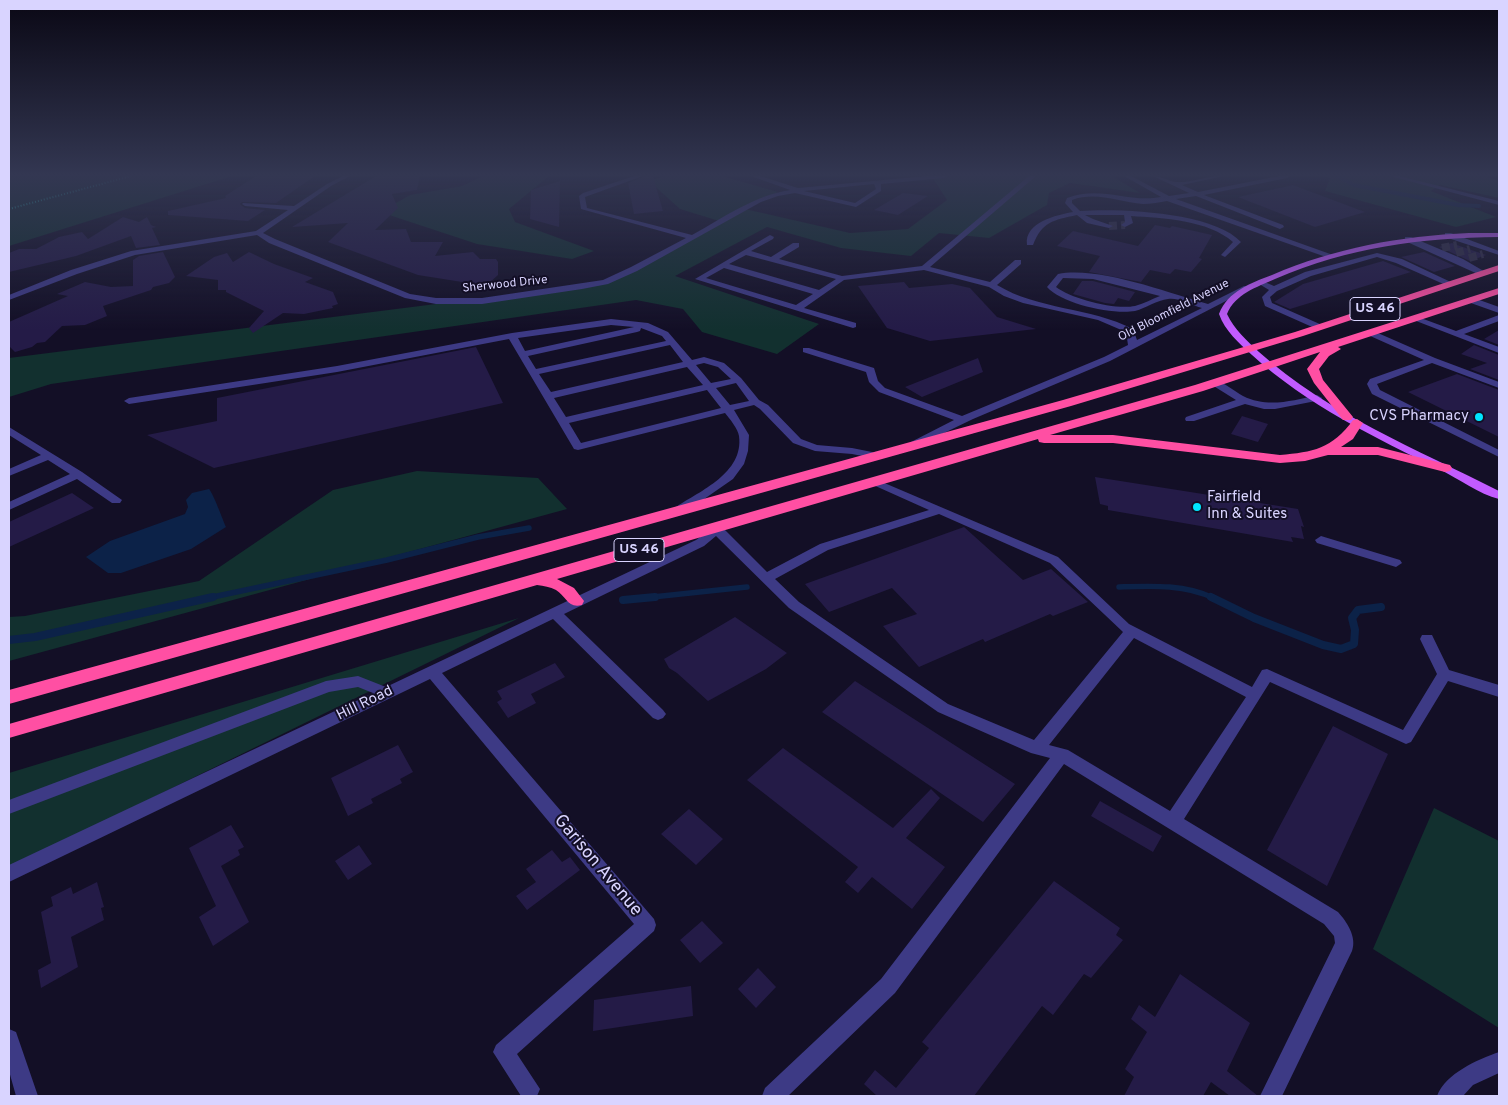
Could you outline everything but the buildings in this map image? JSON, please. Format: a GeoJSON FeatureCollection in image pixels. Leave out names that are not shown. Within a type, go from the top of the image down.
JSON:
{"type":"FeatureCollection","features":[{"type":"Feature","properties":{"kind":"highway","name":"US 46"},"geometry":{"type":"LineString","coordinates":[[9,697],[1067,403],[1319,327],[1499,268]]}},
{"type":"Feature","properties":{"kind":"highway","name":"US 46"},"geometry":{"type":"LineString","coordinates":[[9,731],[1215,383],[1499,291]]}},
{"type":"Feature","properties":{"kind":"highway"},"geometry":{"type":"LineString","coordinates":[[1018,441],[1072,438],[1113,439],[1280,459],[1305,457],[1328,450],[1348,436],[1352,420],[1318,381],[1314,370],[1325,354],[1348,341]]}},
{"type":"Feature","properties":{"kind":"highway"},"geometry":{"type":"LineString","coordinates":[[1328,450],[1378,451],[1445,468]]}},
{"type":"Feature","properties":{"kind":"highway"},"geometry":{"type":"LineString","coordinates":[[535,580],[554,582],[564,586],[571,592],[576,601]]}},
{"type":"Feature","properties":{"kind":"main road","name":"Old Bloomfield Avenue"},"geometry":{"type":"LineString","coordinates":[[1461,234],[1476,229],[1492,228]]}},
{"type":"Feature","properties":{"kind":"main road","name":"Old Bloomfield Avenue"},"geometry":{"type":"LineString","coordinates":[[1250,287],[1329,255],[1359,248],[1408,239],[1448,235],[1499,235]]}},
{"type":"Feature","properties":{"kind":"main road"},"geometry":{"type":"LineString","coordinates":[[1250,287],[1228,303],[1223,314],[1226,323],[1268,366],[1352,420],[1499,495]]}},
{"type":"Feature","properties":{"kind":"street"},"geometry":{"type":"LineString","coordinates":[[9,298],[74,272],[134,253],[258,233],[266,228]]}},
{"type":"Feature","properties":{"kind":"street"},"geometry":{"type":"LineString","coordinates":[[656,228],[692,237]]}},
{"type":"Feature","properties":{"kind":"street","name":"Sherwood Drive"},"geometry":{"type":"LineString","coordinates":[[258,233],[272,241],[408,296],[451,302],[482,301],[594,285],[614,278],[709,228]]}},
{"type":"Feature","properties":{"kind":"street"},"geometry":{"type":"LineString","coordinates":[[924,268],[972,228]]}},
{"type":"Feature","properties":{"kind":"street"},"geometry":{"type":"LineString","coordinates":[[1030,243],[1033,232],[1039,228]]}},
{"type":"Feature","properties":{"kind":"street"},"geometry":{"type":"LineString","coordinates":[[1207,228],[1227,233],[1238,242],[1225,256]]}},
{"type":"Feature","properties":{"kind":"street"},"geometry":{"type":"LineString","coordinates":[[1251,228],[1329,255]]}},
{"type":"Feature","properties":{"kind":"street"},"geometry":{"type":"LineString","coordinates":[[1448,235],[1465,242],[1477,250],[1496,252]]}},
{"type":"Feature","properties":{"kind":"street"},"geometry":{"type":"LineString","coordinates":[[770,237],[699,279],[853,325]]}},
{"type":"Feature","properties":{"kind":"street"},"geometry":{"type":"LineString","coordinates":[[1408,239],[1469,258]]}},
{"type":"Feature","properties":{"kind":"street"},"geometry":{"type":"LineString","coordinates":[[1455,254],[1465,242]]}},
{"type":"Feature","properties":{"kind":"street"},"geometry":{"type":"LineString","coordinates":[[773,259],[796,245]]}},
{"type":"Feature","properties":{"kind":"street"},"geometry":{"type":"LineString","coordinates":[[1359,248],[1399,261],[1451,284]]}},
{"type":"Feature","properties":{"kind":"street"},"geometry":{"type":"LineString","coordinates":[[745,252],[842,278],[924,268],[992,285],[1012,296],[1102,318],[1130,331],[1133,346]]}},
{"type":"Feature","properties":{"kind":"street"},"geometry":{"type":"LineString","coordinates":[[1455,254],[1483,273]]}},
{"type":"Feature","properties":{"kind":"street"},"geometry":{"type":"LineString","coordinates":[[1319,327],[1276,309],[1268,304],[1266,297],[1274,289],[1308,274],[1377,255]]}},
{"type":"Feature","properties":{"kind":"street"},"geometry":{"type":"LineString","coordinates":[[992,285],[1018,262]]}},
{"type":"Feature","properties":{"kind":"street"},"geometry":{"type":"LineString","coordinates":[[723,265],[820,293]]}},
{"type":"Feature","properties":{"kind":"street"},"geometry":{"type":"LineString","coordinates":[[1167,296],[1131,309],[1117,309],[1069,298],[1056,292],[1051,287],[1061,276],[1080,274],[1167,296],[1209,307]]}},
{"type":"Feature","properties":{"kind":"street"},"geometry":{"type":"LineString","coordinates":[[798,308],[842,278]]}},
{"type":"Feature","properties":{"kind":"street"},"geometry":{"type":"LineString","coordinates":[[1260,282],[1274,289]]}},
{"type":"Feature","properties":{"kind":"street","name":"Old Bloomfield Avenue"},"geometry":{"type":"LineString","coordinates":[[910,447],[963,420],[1025,395],[1133,346],[1250,287]]}},
{"type":"Feature","properties":{"kind":"street"},"geometry":{"type":"LineString","coordinates":[[1471,300],[1499,310]]}},
{"type":"Feature","properties":{"kind":"street"},"geometry":{"type":"LineString","coordinates":[[1456,334],[1499,318]]}},
{"type":"Feature","properties":{"kind":"street"},"geometry":{"type":"LineString","coordinates":[[1415,319],[1499,350]]}},
{"type":"Feature","properties":{"kind":"street"},"geometry":{"type":"LineString","coordinates":[[129,401],[337,370],[512,336],[611,322],[648,326],[665,334],[727,408],[744,435],[743,451],[738,464],[729,477],[680,510]]}},
{"type":"Feature","properties":{"kind":"street"},"geometry":{"type":"LineString","coordinates":[[522,354],[648,326]]}},
{"type":"Feature","properties":{"kind":"street"},"geometry":{"type":"LineString","coordinates":[[1371,333],[1432,360],[1499,385]]}},
{"type":"Feature","properties":{"kind":"street"},"geometry":{"type":"LineString","coordinates":[[512,336],[578,447],[755,402]]}},
{"type":"Feature","properties":{"kind":"street"},"geometry":{"type":"LineString","coordinates":[[534,372],[672,342]]}},
{"type":"Feature","properties":{"kind":"street"},"geometry":{"type":"LineString","coordinates":[[806,350],[871,370],[870,375],[875,385],[882,390],[963,420]]}},
{"type":"Feature","properties":{"kind":"street"},"geometry":{"type":"LineString","coordinates":[[548,396],[704,360],[721,366],[738,380],[755,402],[764,407],[797,441],[815,448],[852,451],[878,456]]}},
{"type":"Feature","properties":{"kind":"street"},"geometry":{"type":"LineString","coordinates":[[1432,360],[1373,381],[1372,384],[1376,392],[1499,454]]}},
{"type":"Feature","properties":{"kind":"street"},"geometry":{"type":"LineString","coordinates":[[563,421],[738,380]]}},
{"type":"Feature","properties":{"kind":"street"},"geometry":{"type":"LineString","coordinates":[[1215,383],[1244,401],[1273,408],[1317,398]]}},
{"type":"Feature","properties":{"kind":"street"},"geometry":{"type":"LineString","coordinates":[[1190,419],[1244,401]]}},
{"type":"Feature","properties":{"kind":"street"},"geometry":{"type":"LineString","coordinates":[[9,430],[116,500]]}},
{"type":"Feature","properties":{"kind":"street"},"geometry":{"type":"LineString","coordinates":[[9,473],[49,456]]}},
{"type":"Feature","properties":{"kind":"street"},"geometry":{"type":"LineString","coordinates":[[9,506],[78,474]]}},
{"type":"Feature","properties":{"kind":"street"},"geometry":{"type":"LineString","coordinates":[[875,482],[1054,560],[1124,627],[1255,695]]}},
{"type":"Feature","properties":{"kind":"street"},"geometry":{"type":"LineString","coordinates":[[766,578],[824,547],[940,510]]}},
{"type":"Feature","properties":{"kind":"street"},"geometry":{"type":"LineString","coordinates":[[716,528],[726,541],[794,605],[942,708],[1037,748],[1062,755],[1331,918],[1339,926],[1344,936],[1345,944],[1271,1096]]}},
{"type":"Feature","properties":{"kind":"street","name":"Hill Road"},"geometry":{"type":"LineString","coordinates":[[9,874],[700,543],[716,528]]}},
{"type":"Feature","properties":{"kind":"street"},"geometry":{"type":"LineString","coordinates":[[1321,540],[1396,563]]}},
{"type":"Feature","properties":{"kind":"street"},"geometry":{"type":"LineString","coordinates":[[554,612],[658,714]]}},
{"type":"Feature","properties":{"kind":"street"},"geometry":{"type":"LineString","coordinates":[[1037,748],[1132,631]]}},
{"type":"Feature","properties":{"kind":"street"},"geometry":{"type":"LineString","coordinates":[[1427,639],[1444,674],[1499,691]]}},
{"type":"Feature","properties":{"kind":"street","name":"Garison Avenue"},"geometry":{"type":"LineString","coordinates":[[432,672],[647,925],[503,1052],[530,1089]]}},
{"type":"Feature","properties":{"kind":"street"},"geometry":{"type":"LineString","coordinates":[[1173,821],[1267,674],[1406,738],[1444,674]]}},
{"type":"Feature","properties":{"kind":"street"},"geometry":{"type":"LineString","coordinates":[[9,807],[326,687],[347,682],[364,681],[386,694]]}},
{"type":"Feature","properties":{"kind":"street"},"geometry":{"type":"LineString","coordinates":[[773,1096],[888,986],[1062,755]]}},
{"type":"Feature","properties":{"kind":"street"},"geometry":{"type":"LineString","coordinates":[[9,1038],[27,1096]]}},
{"type":"Feature","properties":{"kind":"street"},"geometry":{"type":"LineString","coordinates":[[1448,1096],[1466,1078],[1499,1062]]}},
{"type":"Feature","properties":{"kind":"green space"},"geometry":{"type":"Polygon","coordinates":[[[9,228],[68,228],[9,246],[9,228]]]}},
{"type":"Feature","properties":{"kind":"green space"},"geometry":{"type":"Polygon","coordinates":[[[427,228],[530,228],[594,251],[572,259],[477,244],[427,228]]]}},
{"type":"Feature","properties":{"kind":"green space"},"geometry":{"type":"Polygon","coordinates":[[[707,228],[766,228],[675,276],[819,324],[777,354],[702,332],[683,309],[636,300],[51,384],[9,397],[9,358],[602,283],[707,228]]]}},
{"type":"Feature","properties":{"kind":"green space"},"geometry":{"type":"Polygon","coordinates":[[[769,228],[826,228],[850,233],[910,228],[1007,228],[989,238],[939,233],[911,256],[841,248],[769,228]]]}},
{"type":"Feature","properties":{"kind":"green space"},"geometry":{"type":"Polygon","coordinates":[[[417,471],[538,478],[567,509],[9,661],[9,617],[25,616],[199,581],[333,490],[417,471]]]}},
{"type":"Feature","properties":{"kind":"green space"},"geometry":{"type":"Polygon","coordinates":[[[519,618],[9,868],[9,773],[519,618]]]}},
{"type":"Feature","properties":{"kind":"green space"},"geometry":{"type":"Polygon","coordinates":[[[1434,808],[1499,841],[1499,1028],[1373,949],[1434,808]]]}},
{"type":"Feature","properties":{"kind":"water"},"geometry":{"type":"Polygon","coordinates":[[[209,489],[226,527],[191,549],[121,573],[108,573],[86,557],[110,541],[185,514],[188,507],[186,500],[192,493],[209,489]]]}},
{"type":"Feature","properties":{"kind":"waterway"},"geometry":{"type":"LineString","coordinates":[[208,598],[387,560],[478,537],[529,528]]}},
{"type":"Feature","properties":{"kind":"waterway"},"geometry":{"type":"LineString","coordinates":[[1119,587],[1155,586],[1179,588],[1202,593],[1213,598]]}},
{"type":"Feature","properties":{"kind":"waterway"},"geometry":{"type":"LineString","coordinates":[[643,598],[747,587]]}},
{"type":"Feature","properties":{"kind":"waterway"},"geometry":{"type":"LineString","coordinates":[[9,640],[35,637],[213,597]]}},
{"type":"Feature","properties":{"kind":"waterway"},"geometry":{"type":"LineString","coordinates":[[623,600],[655,597]]}},
{"type":"Feature","properties":{"kind":"waterway"},"geometry":{"type":"LineString","coordinates":[[1211,597],[1254,618],[1323,645],[1341,649],[1354,644],[1355,630],[1352,618],[1358,610],[1381,607]]}},
{"type":"Feature","properties":{"kind":"tunnel"},"geometry":{"type":"LineString","coordinates":[[1442,248],[1457,245]]}},
{"type":"Feature","properties":{"kind":"tunnel"},"geometry":{"type":"LineString","coordinates":[[1456,253],[1470,249]]}},
{"type":"Feature","properties":{"kind":"tunnel"},"geometry":{"type":"LineString","coordinates":[[1469,258],[1483,254]]}},
{"type":"Feature","properties":{"kind":"place","name":"CVS Pharmacy"},"geometry":{"type":"Point","coordinates":[1479,417]}},
{"type":"Feature","properties":{"kind":"place","name":"Fairfield Inn & Suites"},"geometry":{"type":"Point","coordinates":[1197,507]}}]}
